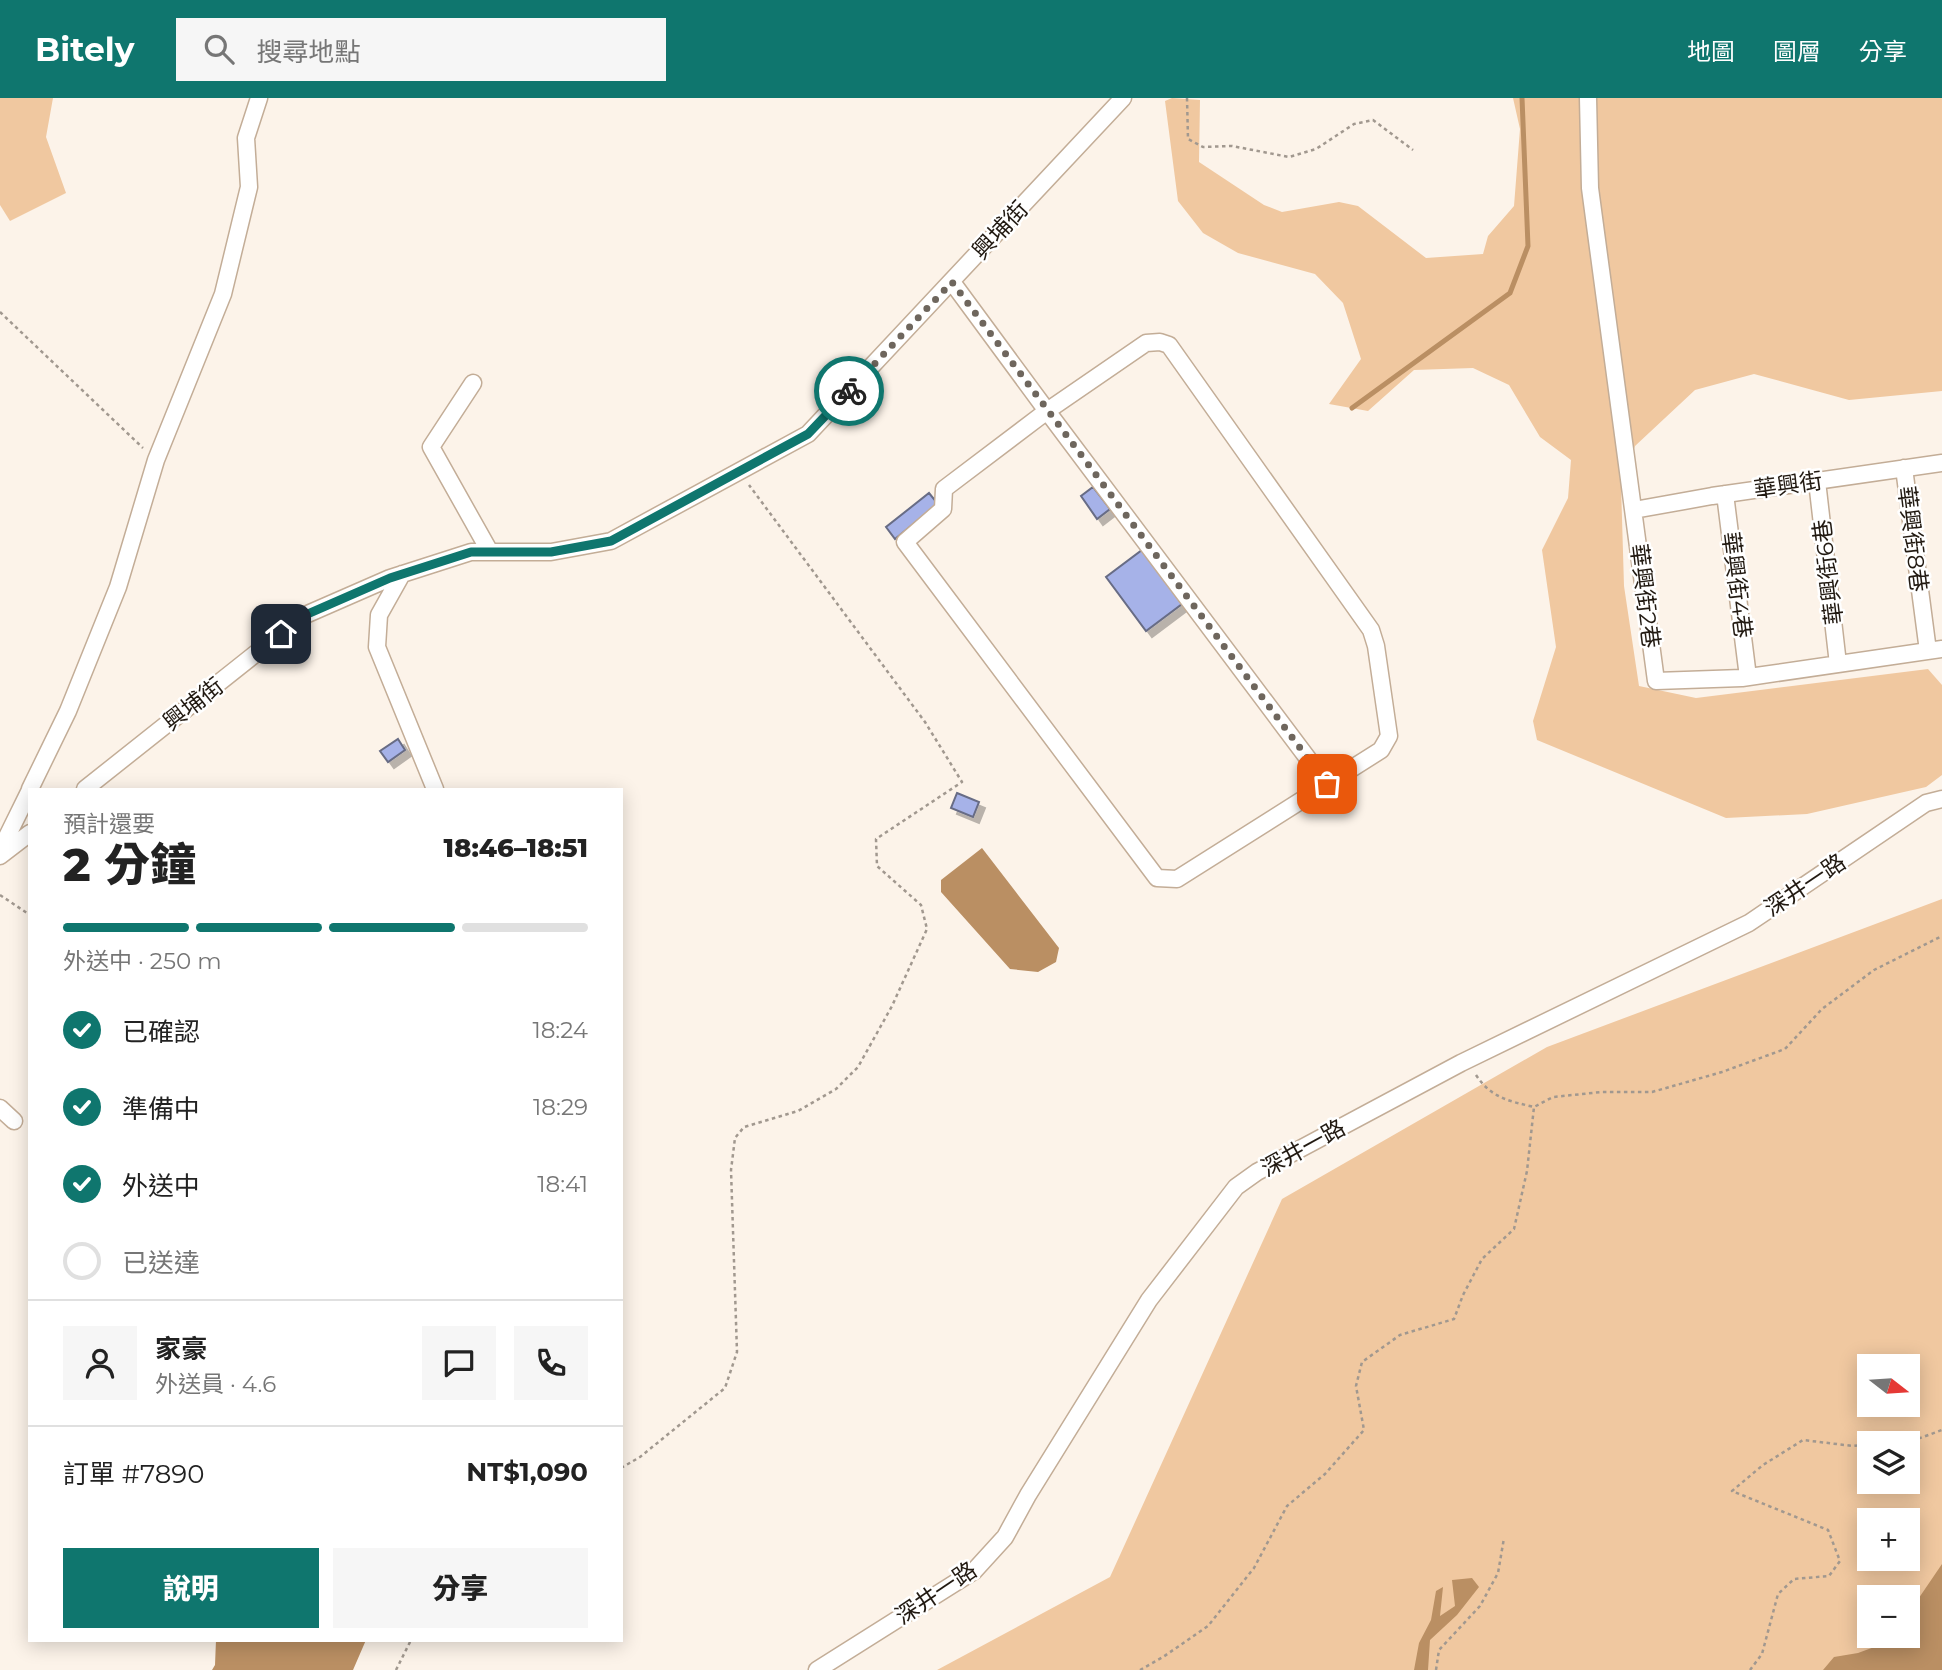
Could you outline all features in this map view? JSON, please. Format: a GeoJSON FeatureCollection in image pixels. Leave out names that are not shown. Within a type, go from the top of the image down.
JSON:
{"type":"FeatureCollection","features":[{"type":"Feature","properties":{"kind":"street"},"geometry":{"type":"LineString","coordinates":[[30,788],[68,711],[118,587],[156,460],[223,294],[249,187],[246,138],[259,98]]}},
{"type":"Feature","properties":{"kind":"street","name":"興埔街"},"geometry":{"type":"LineString","coordinates":[[86,788],[303,616],[402,574],[471,552],[551,552],[611,541],[808,434],[1122,98]]}},
{"type":"Feature","properties":{"kind":"street","name":"華興街2巷"},"geometry":{"type":"LineString","coordinates":[[1588,98],[1590,188],[1656,681],[1748,677]]}},
{"type":"Feature","properties":{"kind":"street"},"geometry":{"type":"LineString","coordinates":[[952,282],[1327,784]]}},
{"type":"Feature","properties":{"kind":"street"},"geometry":{"type":"LineString","coordinates":[[1160,342],[1169,345],[1371,630],[1376,646],[1389,736],[1381,750],[1177,879],[1157,878],[905,542],[943,509],[944,489],[1047,411],[1146,344],[1160,342]]}},
{"type":"Feature","properties":{"kind":"street"},"geometry":{"type":"LineString","coordinates":[[473,383],[431,447],[490,552]]}},
{"type":"Feature","properties":{"kind":"street","name":"華興街"},"geometry":{"type":"LineString","coordinates":[[1634,510],[1942,463]]}},
{"type":"Feature","properties":{"kind":"street","name":"華興街8巷"},"geometry":{"type":"LineString","coordinates":[[1904,468],[1935,650]]}},
{"type":"Feature","properties":{"kind":"street","name":"華興街6巷"},"geometry":{"type":"LineString","coordinates":[[1817,481],[1838,664]]}},
{"type":"Feature","properties":{"kind":"street","name":"華興街4巷"},"geometry":{"type":"LineString","coordinates":[[1725,494],[1748,677]]}},
{"type":"Feature","properties":{"kind":"street"},"geometry":{"type":"LineString","coordinates":[[402,574],[379,615],[377,647],[435,788]]}},
{"type":"Feature","properties":{"kind":"street"},"geometry":{"type":"LineString","coordinates":[[1748,677],[1935,650]]}},
{"type":"Feature","properties":{"kind":"street"},"geometry":{"type":"LineString","coordinates":[[0,854],[28,793]]}},
{"type":"Feature","properties":{"kind":"street","name":"深井一路"},"geometry":{"type":"LineString","coordinates":[[817,1670],[974,1571],[1005,1537],[1028,1495],[1149,1300],[1236,1187],[1257,1172],[1467,1060],[1749,923],[1926,803],[1942,799]]}},
{"type":"Feature","properties":{"kind":"street"},"geometry":{"type":"LineString","coordinates":[[0,854],[28,834]]}},
{"type":"Feature","properties":{"kind":"street"},"geometry":{"type":"LineString","coordinates":[[0,1108],[14,1121]]}},
{"type":"Feature","properties":{"kind":"path"},"geometry":{"type":"LineString","coordinates":[[1187,98],[1188,139],[1202,147],[1232,146],[1289,157],[1317,149],[1354,124],[1373,120],[1413,150]]}},
{"type":"Feature","properties":{"kind":"path"},"geometry":{"type":"LineString","coordinates":[[0,312],[156,460]]}},
{"type":"Feature","properties":{"kind":"path"},"geometry":{"type":"LineString","coordinates":[[623,1467],[640,1457],[725,1388],[737,1352],[731,1170],[735,1138],[744,1127],[798,1111],[836,1089],[858,1067],[892,1006],[927,929],[921,905],[877,866],[876,839],[962,782],[925,722],[739,471]]}},
{"type":"Feature","properties":{"kind":"path"},"geometry":{"type":"LineString","coordinates":[[0,895],[28,914]]}},
{"type":"Feature","properties":{"kind":"path"},"geometry":{"type":"LineString","coordinates":[[1467,1060],[1485,1088],[1506,1100],[1534,1107],[1553,1097],[1602,1092],[1653,1092],[1722,1072],[1785,1049],[1822,1010],[1874,970],[1942,936]]}},
{"type":"Feature","properties":{"kind":"path"},"geometry":{"type":"LineString","coordinates":[[1140,1670],[1208,1626],[1254,1568],[1287,1506],[1325,1474],[1364,1430],[1356,1387],[1362,1362],[1400,1335],[1454,1320],[1463,1295],[1482,1259],[1514,1229],[1527,1171],[1534,1107]]}},
{"type":"Feature","properties":{"kind":"path"},"geometry":{"type":"LineString","coordinates":[[1920,1438],[1942,1430]]}},
{"type":"Feature","properties":{"kind":"path"},"geometry":{"type":"LineString","coordinates":[[1750,1670],[1762,1654],[1778,1594],[1794,1579],[1829,1576],[1840,1560],[1828,1530],[1732,1491],[1763,1465],[1803,1440],[1857,1446]]}},
{"type":"Feature","properties":{"kind":"path"},"geometry":{"type":"LineString","coordinates":[[1436,1670],[1439,1650],[1480,1605],[1499,1573],[1504,1538]]}},
{"type":"Feature","properties":{"kind":"path"},"geometry":{"type":"LineString","coordinates":[[397,1670],[410,1642]]}},
{"type":"Feature","properties":{"kind":"shaded area"},"geometry":{"type":"Polygon","coordinates":[[[0,98],[53,98],[46,137],[66,193],[10,221],[0,205],[0,98]]]}},
{"type":"Feature","properties":{"kind":"shaded area"},"geometry":{"type":"Polygon","coordinates":[[[1172,98],[1200,100],[1199,162],[1264,205],[1282,212],[1339,202],[1358,206],[1426,258],[1483,254],[1488,236],[1514,206],[1520,129],[1513,98],[1942,98],[1942,391],[1849,400],[1754,374],[1695,390],[1635,446],[1621,484],[1624,586],[1639,686],[1696,698],[1928,669],[1942,685],[1942,775],[1926,787],[1807,814],[1726,818],[1537,740],[1533,721],[1556,647],[1542,550],[1568,498],[1571,460],[1540,437],[1509,385],[1473,368],[1414,370],[1368,411],[1329,404],[1361,359],[1343,303],[1315,274],[1238,253],[1203,233],[1178,201],[1165,101],[1172,98]]]}},
{"type":"Feature","properties":{"kind":"shaded area"},"geometry":{"type":"Polygon","coordinates":[[[982,848],[1059,948],[1056,962],[1038,972],[1010,969],[941,892],[941,880],[982,848]]]}},
{"type":"Feature","properties":{"kind":"shaded area"},"geometry":{"type":"Polygon","coordinates":[[[1942,899],[1942,1670],[937,1670],[1110,1577],[1282,1199],[1547,1047],[1942,899]]]}},
{"type":"Feature","properties":{"kind":"shaded area"},"geometry":{"type":"Polygon","coordinates":[[[1942,1564],[1942,1670],[1823,1670],[1834,1657],[1872,1648],[1920,1648],[1920,1596],[1942,1564]]]}},
{"type":"Feature","properties":{"kind":"shaded area"},"geometry":{"type":"Polygon","coordinates":[[[1472,1578],[1479,1587],[1457,1615],[1430,1640],[1428,1670],[1414,1670],[1419,1643],[1431,1620],[1436,1591],[1443,1587],[1440,1616],[1455,1606],[1452,1580],[1472,1578]]]}},
{"type":"Feature","properties":{"kind":"shaded area"},"geometry":{"type":"Polygon","coordinates":[[[216,1642],[365,1642],[353,1670],[212,1670],[215,1665],[216,1642]]]}},
{"type":"Feature","properties":{"kind":"building"},"geometry":{"type":"Polygon","coordinates":[[[1093,487],[1110,509],[1097,519],[1081,496],[1093,487]]]}},
{"type":"Feature","properties":{"kind":"building"},"geometry":{"type":"Polygon","coordinates":[[[929,493],[938,504],[895,539],[886,527],[929,493]]]}},
{"type":"Feature","properties":{"kind":"building"},"geometry":{"type":"Polygon","coordinates":[[[1142,550],[1182,604],[1146,631],[1106,577],[1142,550]]]}},
{"type":"Feature","properties":{"kind":"building"},"geometry":{"type":"Polygon","coordinates":[[[398,739],[405,750],[388,762],[380,751],[398,739]]]}},
{"type":"Feature","properties":{"kind":"building"},"geometry":{"type":"Polygon","coordinates":[[[957,793],[979,802],[973,817],[951,808],[957,793]]]}},
{"type":"Feature","properties":{"kind":"waterway"},"geometry":{"type":"LineString","coordinates":[[1352,408],[1510,293],[1528,246],[1522,98]]}},
{"type":"Feature","properties":{"kind":"way so far"},"geometry":{"type":"LineString","coordinates":[[849,391],[952,282],[1327,784]]}},
{"type":"Feature","properties":{"kind":"route"},"geometry":{"type":"LineString","coordinates":[[281,634],[303,616],[390,578],[471,552],[551,552],[611,541],[808,434],[849,391]]}}]}
